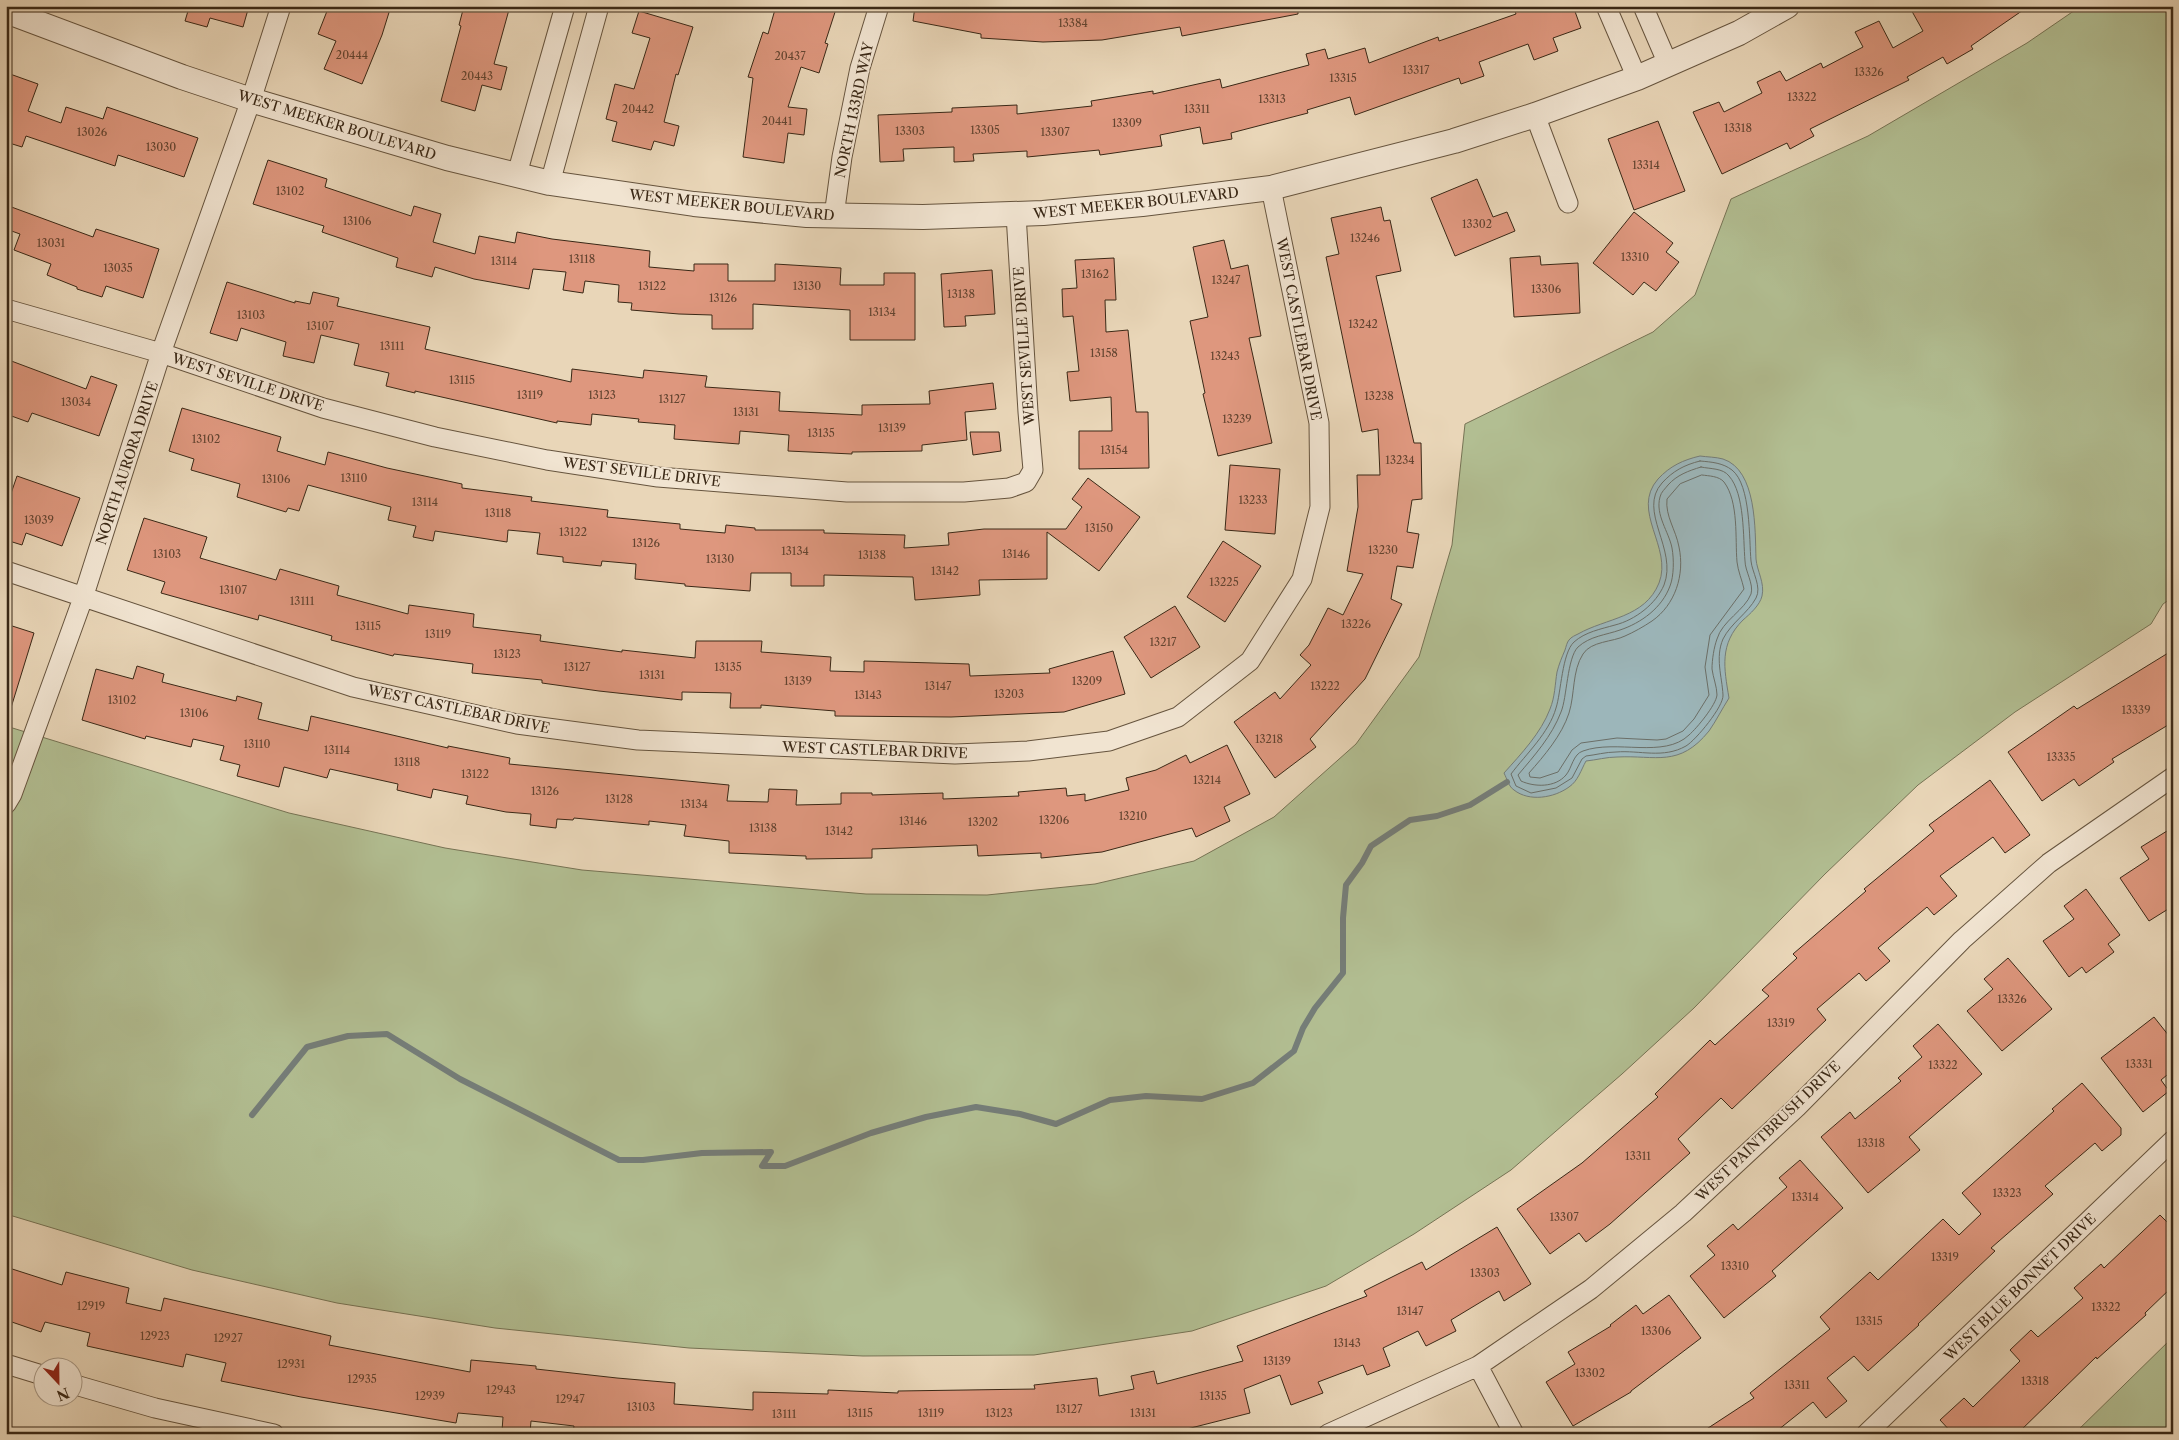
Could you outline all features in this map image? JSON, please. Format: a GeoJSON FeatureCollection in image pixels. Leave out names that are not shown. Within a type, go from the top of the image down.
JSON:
{"type":"FeatureCollection","features":[{"type":"Feature","properties":{"kind":"street","name":"NORTH AURORA DRIVE"},"geometry":{"type":"LineString","coordinates":[[6,804],[12,794],[84,598],[161,353],[251,100],[281,6]]}},
{"type":"Feature","properties":{"kind":"street"},"geometry":{"type":"LineString","coordinates":[[517,174],[565,6]]}},
{"type":"Feature","properties":{"kind":"street"},"geometry":{"type":"LineString","coordinates":[[550,183],[599,6]]}},
{"type":"Feature","properties":{"kind":"street","name":"NORTH 133RD WAY"},"geometry":{"type":"LineString","coordinates":[[834,216],[842,157],[860,68],[879,6]]}},
{"type":"Feature","properties":{"kind":"street"},"geometry":{"type":"LineString","coordinates":[[1606,6],[1637,78]]}},
{"type":"Feature","properties":{"kind":"street"},"geometry":{"type":"LineString","coordinates":[[1643,6],[1668,64]]}},
{"type":"Feature","properties":{"kind":"street","name":"WEST MEEKER BOULEVARD"},"geometry":{"type":"LineString","coordinates":[[6,11],[182,77],[251,100],[447,158],[550,183],[694,204],[806,215],[924,217],[1016,214],[1142,204],[1271,188],[1454,141],[1535,115],[1637,78],[1739,32],[1787,6]]}},
{"type":"Feature","properties":{"kind":"street"},"geometry":{"type":"LineString","coordinates":[[1535,115],[1568,203]]}},
{"type":"Feature","properties":{"kind":"street","name":"WEST CASTLEBAR DRIVE"},"geometry":{"type":"LineString","coordinates":[[6,571],[353,687],[517,724],[638,740],[955,754],[1028,751],[1109,741],[1178,716],[1250,661],[1302,579],[1320,506],[1319,423],[1271,188]]}},
{"type":"Feature","properties":{"kind":"street","name":"WEST SEVILLE DRIVE"},"geometry":{"type":"LineString","coordinates":[[6,309],[161,353],[323,408],[435,437],[547,460],[658,477],[847,492],[964,492],[1009,488],[1026,482],[1033,470],[1016,214]]}},
{"type":"Feature","properties":{"kind":"street","name":"WEST PAINTBRUSH DRIVE"},"geometry":{"type":"LineString","coordinates":[[1328,1434],[1478,1366],[1591,1290],[1683,1213],[1796,1107],[1962,940],[2049,863],[2173,778]]}},
{"type":"Feature","properties":{"kind":"street","name":"WEST BLUE BONNET DRIVE"},"geometry":{"type":"LineString","coordinates":[[1866,1434],[2173,1140]]}},
{"type":"Feature","properties":{"kind":"street"},"geometry":{"type":"LineString","coordinates":[[6,1364],[32,1372]]}},
{"type":"Feature","properties":{"kind":"street"},"geometry":{"type":"LineString","coordinates":[[1478,1366],[1514,1434]]}},
{"type":"Feature","properties":{"kind":"street"},"geometry":{"type":"LineString","coordinates":[[82,1387],[155,1408],[274,1434]]}},
{"type":"Feature","properties":{"kind":"green space"},"geometry":{"type":"Polygon","coordinates":[[[2081,6],[2173,6],[2173,597],[2163,604],[2151,624],[2015,712],[1918,785],[1825,874],[1694,1008],[1622,1074],[1511,1170],[1414,1234],[1326,1286],[1192,1331],[1034,1355],[863,1356],[689,1348],[495,1328],[337,1303],[192,1270],[6,1214],[6,726],[289,813],[445,848],[582,870],[866,894],[987,895],[1095,884],[1194,861],[1274,817],[1356,744],[1419,657],[1452,545],[1465,424],[1653,332],[1695,295],[1731,199],[1868,136],[2027,43],[2081,6]]]}},
{"type":"Feature","properties":{"kind":"green space"},"geometry":{"type":"Polygon","coordinates":[[[2173,1337],[2173,1434],[2074,1434],[2173,1337]]]}},
{"type":"Feature","properties":{"kind":"water"},"geometry":{"type":"Polygon","coordinates":[[[1700,456],[1723,459],[1734,465],[1742,475],[1752,502],[1756,559],[1762,582],[1763,591],[1759,603],[1735,629],[1727,647],[1725,666],[1729,698],[1709,731],[1698,743],[1677,755],[1655,758],[1613,757],[1586,761],[1575,782],[1563,791],[1542,797],[1520,794],[1511,787],[1504,773],[1530,743],[1546,718],[1553,700],[1558,669],[1568,642],[1572,637],[1635,610],[1653,595],[1659,583],[1662,570],[1661,556],[1648,504],[1651,491],[1658,479],[1667,470],[1682,462],[1700,456]]]}},
{"type":"Feature","properties":{"kind":"building"},"geometry":{"type":"Polygon","coordinates":[[[187,6],[249,6],[243,27],[210,18],[207,27],[185,21],[188,11],[186,11],[187,6]]]}},
{"type":"Feature","properties":{"kind":"building"},"geometry":{"type":"Polygon","coordinates":[[[329,6],[391,6],[382,35],[362,84],[324,69],[336,41],[318,34],[329,6]]]}},
{"type":"Feature","properties":{"kind":"building"},"geometry":{"type":"Polygon","coordinates":[[[464,6],[510,6],[494,64],[507,67],[501,90],[482,85],[475,111],[441,101],[461,26],[459,25],[464,6]]]}},
{"type":"Feature","properties":{"kind":"building"},"geometry":{"type":"Polygon","coordinates":[[[776,6],[837,6],[825,43],[828,44],[819,73],[801,67],[788,107],[807,109],[804,135],[788,133],[784,163],[743,157],[753,78],[748,77],[763,32],[768,34],[776,6]]]}},
{"type":"Feature","properties":{"kind":"building"},"geometry":{"type":"Polygon","coordinates":[[[915,6],[1298,6],[1298,14],[1182,36],[1180,27],[1102,40],[1043,42],[981,38],[981,34],[913,21],[915,6]]]}},
{"type":"Feature","properties":{"kind":"building"},"geometry":{"type":"Polygon","coordinates":[[[1513,6],[1573,6],[1581,28],[1553,38],[1558,51],[1534,60],[1528,44],[1479,62],[1484,76],[1461,84],[1459,78],[1355,115],[1350,97],[1307,110],[1308,113],[1231,133],[1232,139],[1203,144],[1200,127],[1160,135],[1162,146],[1100,155],[1099,150],[1027,157],[1027,151],[973,154],[974,161],[954,162],[954,147],[903,149],[904,161],[880,162],[878,115],[952,112],[952,108],[1017,105],[1017,114],[1092,106],[1091,101],[1153,91],[1153,94],[1220,79],[1222,88],[1309,65],[1306,54],[1325,49],[1328,59],[1365,48],[1369,63],[1438,37],[1439,41],[1516,14],[1513,6]]]}},
{"type":"Feature","properties":{"kind":"building"},"geometry":{"type":"Polygon","coordinates":[[[1909,6],[2029,6],[1971,46],[1973,49],[1947,64],[1943,57],[1907,77],[1909,80],[1810,129],[1814,136],[1790,149],[1787,143],[1722,174],[1693,112],[1719,102],[1724,112],[1762,93],[1757,82],[1780,71],[1786,81],[1821,63],[1823,68],[1863,47],[1855,32],[1879,21],[1893,48],[1923,31],[1909,6]]]}},
{"type":"Feature","properties":{"kind":"building"},"geometry":{"type":"Polygon","coordinates":[[[639,11],[693,27],[678,75],[676,74],[664,122],[679,126],[674,146],[654,141],[651,150],[612,141],[617,122],[606,119],[615,84],[634,89],[650,38],[632,33],[639,11]]]}},
{"type":"Feature","properties":{"kind":"building"},"geometry":{"type":"Polygon","coordinates":[[[10,74],[38,84],[28,111],[61,123],[66,107],[103,119],[107,107],[198,138],[184,177],[118,155],[115,166],[26,136],[22,147],[6,142],[6,84],[10,74]]]}},
{"type":"Feature","properties":{"kind":"building"},"geometry":{"type":"Polygon","coordinates":[[[1658,121],[1685,191],[1634,210],[1608,139],[1658,121]]]}},
{"type":"Feature","properties":{"kind":"building"},"geometry":{"type":"Polygon","coordinates":[[[268,160],[327,179],[325,187],[411,216],[414,206],[441,214],[433,242],[475,254],[479,236],[515,243],[517,232],[552,239],[650,251],[649,267],[694,271],[694,264],[728,264],[728,281],[775,281],[775,264],[841,268],[840,285],[884,285],[884,273],[915,273],[915,340],[850,340],[850,310],[753,304],[753,329],[712,329],[712,315],[631,310],[632,303],[618,302],[619,285],[585,281],[583,293],[563,290],[566,272],[533,269],[529,289],[474,279],[435,267],[432,277],[396,267],[398,258],[322,232],[324,226],[253,204],[268,160]]]}},
{"type":"Feature","properties":{"kind":"building"},"geometry":{"type":"Polygon","coordinates":[[[1477,179],[1493,217],[1507,212],[1515,231],[1455,256],[1431,198],[1477,179]]]}},
{"type":"Feature","properties":{"kind":"building"},"geometry":{"type":"Polygon","coordinates":[[[6,205],[93,237],[96,229],[159,249],[143,298],[106,286],[102,297],[77,289],[77,287],[47,275],[51,264],[14,250],[20,234],[6,229],[6,205]]]}},
{"type":"Feature","properties":{"kind":"building"},"geometry":{"type":"Polygon","coordinates":[[[1381,207],[1384,221],[1390,220],[1401,271],[1376,276],[1414,443],[1421,443],[1422,499],[1412,500],[1407,532],[1419,534],[1413,568],[1397,566],[1391,599],[1402,604],[1365,679],[1310,739],[1316,747],[1275,778],[1234,722],[1275,692],[1280,699],[1311,665],[1300,655],[1309,645],[1328,608],[1343,615],[1363,574],[1347,571],[1358,507],[1357,475],[1380,475],[1378,429],[1362,432],[1326,257],[1339,254],[1331,218],[1381,207]]]}},
{"type":"Feature","properties":{"kind":"building"},"geometry":{"type":"Polygon","coordinates":[[[1634,212],[1673,243],[1666,252],[1679,262],[1656,291],[1644,282],[1633,295],[1593,263],[1634,212]]]}},
{"type":"Feature","properties":{"kind":"building"},"geometry":{"type":"Polygon","coordinates":[[[1224,240],[1231,269],[1248,265],[1261,336],[1249,338],[1272,443],[1218,456],[1203,394],[1205,393],[1190,321],[1208,317],[1193,247],[1224,240]]]}},
{"type":"Feature","properties":{"kind":"building"},"geometry":{"type":"Polygon","coordinates":[[[1540,256],[1541,265],[1578,263],[1580,313],[1514,317],[1510,258],[1540,256]]]}},
{"type":"Feature","properties":{"kind":"building"},"geometry":{"type":"Polygon","coordinates":[[[1114,258],[1116,300],[1105,300],[1106,332],[1128,330],[1136,412],[1148,412],[1149,468],[1079,469],[1079,431],[1112,431],[1111,397],[1070,401],[1067,372],[1079,371],[1073,316],[1063,317],[1062,289],[1077,288],[1075,260],[1114,258]]]}},
{"type":"Feature","properties":{"kind":"building"},"geometry":{"type":"Polygon","coordinates":[[[992,270],[995,314],[965,316],[966,326],[944,327],[941,274],[992,270]]]}},
{"type":"Feature","properties":{"kind":"building"},"geometry":{"type":"Polygon","coordinates":[[[227,282],[295,303],[295,301],[310,304],[313,292],[339,298],[337,306],[430,327],[425,349],[571,382],[572,369],[643,378],[644,370],[707,376],[705,387],[780,392],[779,411],[862,415],[862,405],[930,404],[929,391],[993,383],[996,409],[965,412],[967,440],[922,445],[922,451],[852,452],[852,454],[788,451],[789,435],[740,431],[739,444],[674,439],[675,425],[638,422],[639,419],[592,414],[591,425],[557,421],[557,423],[386,386],[389,373],[354,365],[359,344],[321,335],[314,363],[283,356],[286,342],[241,328],[237,341],[210,333],[227,282]]]}},
{"type":"Feature","properties":{"kind":"building"},"geometry":{"type":"Polygon","coordinates":[[[6,359],[86,389],[91,376],[117,385],[99,436],[32,413],[28,422],[6,414],[6,359]]]}},
{"type":"Feature","properties":{"kind":"building"},"geometry":{"type":"Polygon","coordinates":[[[182,408],[281,437],[277,451],[325,465],[328,452],[387,468],[462,484],[462,488],[532,497],[531,501],[608,510],[607,517],[680,524],[680,529],[725,533],[726,525],[755,528],[755,530],[824,530],[824,533],[905,535],[904,548],[949,545],[948,533],[984,529],[1066,529],[1082,507],[1072,499],[1088,478],[1140,517],[1099,571],[1047,532],[1047,579],[979,580],[980,595],[915,600],[913,577],[824,575],[824,586],[791,586],[791,573],[751,573],[750,591],[685,586],[685,584],[635,579],[636,564],[602,561],[601,566],[563,562],[563,557],[537,554],[540,533],[508,530],[507,542],[435,531],[433,541],[413,537],[416,526],[388,520],[391,507],[308,485],[299,511],[288,508],[286,512],[237,497],[240,484],[191,470],[194,459],[169,451],[182,408]]]}},
{"type":"Feature","properties":{"kind":"building"},"geometry":{"type":"Polygon","coordinates":[[[970,432],[999,432],[1001,451],[973,455],[970,432]]]}},
{"type":"Feature","properties":{"kind":"building"},"geometry":{"type":"Polygon","coordinates":[[[1230,465],[1280,469],[1275,534],[1225,530],[1230,465]]]}},
{"type":"Feature","properties":{"kind":"building"},"geometry":{"type":"Polygon","coordinates":[[[17,476],[80,498],[62,546],[26,533],[22,545],[6,540],[6,508],[17,476]]]}},
{"type":"Feature","properties":{"kind":"building"},"geometry":{"type":"Polygon","coordinates":[[[144,518],[207,537],[200,558],[276,580],[280,569],[339,586],[337,595],[408,614],[409,605],[474,614],[473,627],[541,635],[540,641],[622,652],[622,650],[695,658],[696,641],[762,641],[761,652],[831,657],[830,671],[864,672],[864,661],[969,664],[970,676],[1050,673],[1049,669],[1113,651],[1125,694],[1064,712],[951,717],[835,716],[835,711],[761,705],[761,708],[730,708],[731,693],[682,692],[682,700],[542,683],[542,680],[472,673],[473,664],[394,654],[393,656],[331,640],[332,636],[259,615],[258,620],[161,593],[165,582],[127,570],[144,518]]]}},
{"type":"Feature","properties":{"kind":"building"},"geometry":{"type":"Polygon","coordinates":[[[1223,541],[1261,566],[1225,622],[1187,597],[1223,541]]]}},
{"type":"Feature","properties":{"kind":"building"},"geometry":{"type":"Polygon","coordinates":[[[1175,606],[1200,647],[1151,678],[1124,637],[1175,606]]]}},
{"type":"Feature","properties":{"kind":"building"},"geometry":{"type":"Polygon","coordinates":[[[6,624],[34,633],[10,711],[6,710],[6,624]]]}},
{"type":"Feature","properties":{"kind":"building"},"geometry":{"type":"Polygon","coordinates":[[[2173,650],[2173,722],[2112,759],[2114,762],[2079,786],[2074,779],[2042,801],[2008,752],[2074,706],[2077,709],[2173,650]]]}},
{"type":"Feature","properties":{"kind":"building"},"geometry":{"type":"Polygon","coordinates":[[[137,666],[164,674],[162,682],[236,701],[237,696],[262,703],[258,719],[308,731],[311,716],[448,748],[448,746],[510,758],[509,764],[729,785],[727,801],[768,802],[769,789],[797,790],[796,805],[841,804],[841,793],[872,793],[872,795],[943,793],[943,799],[1019,796],[1018,792],[1066,788],[1067,796],[1085,794],[1085,801],[1129,790],[1126,778],[1156,770],[1186,755],[1190,763],[1227,745],[1250,794],[1224,807],[1230,821],[1196,837],[1192,828],[1102,852],[1041,858],[1041,853],[978,856],[977,845],[872,849],[872,858],[806,859],[806,856],[729,853],[729,841],[684,836],[686,825],[649,821],[649,825],[574,818],[573,820],[557,819],[556,828],[530,825],[531,814],[506,812],[466,804],[468,796],[433,789],[431,798],[397,790],[398,784],[330,769],[327,778],[284,767],[279,787],[237,776],[240,765],[220,760],[224,746],[193,739],[191,747],[146,736],[145,739],[82,720],[96,669],[133,679],[137,666]]]}},
{"type":"Feature","properties":{"kind":"building"},"geometry":{"type":"Polygon","coordinates":[[[1990,780],[2030,835],[2005,853],[1993,837],[1940,876],[1957,896],[1934,915],[1927,907],[1878,948],[1890,961],[1866,981],[1859,973],[1817,1009],[1826,1020],[1732,1109],[1721,1098],[1678,1139],[1690,1153],[1610,1224],[1586,1242],[1579,1233],[1550,1254],[1517,1209],[1582,1163],[1658,1097],[1655,1094],[1710,1040],[1715,1045],[1769,996],[1762,990],[1797,958],[1793,954],[1866,891],[1864,889],[1934,831],[1929,825],[1990,780]]]}},
{"type":"Feature","properties":{"kind":"building"},"geometry":{"type":"Polygon","coordinates":[[[2167,831],[2173,840],[2173,906],[2149,921],[2120,878],[2149,859],[2141,847],[2167,831]]]}},
{"type":"Feature","properties":{"kind":"building"},"geometry":{"type":"Polygon","coordinates":[[[2086,889],[2120,935],[2108,944],[2114,952],[2086,973],[2082,967],[2069,977],[2043,941],[2074,919],[2064,906],[2086,889]]]}},
{"type":"Feature","properties":{"kind":"building"},"geometry":{"type":"Polygon","coordinates":[[[2008,958],[2052,1009],[2002,1051],[1967,1011],[1993,989],[1984,979],[2008,958]]]}},
{"type":"Feature","properties":{"kind":"building"},"geometry":{"type":"Polygon","coordinates":[[[2154,1017],[2173,1041],[2173,1070],[2161,1080],[2169,1091],[2143,1112],[2101,1058],[2154,1017]]]}},
{"type":"Feature","properties":{"kind":"building"},"geometry":{"type":"Polygon","coordinates":[[[1938,1024],[1982,1074],[1909,1137],[1920,1150],[1868,1193],[1821,1137],[1850,1112],[1855,1119],[1901,1081],[1898,1078],[1922,1057],[1913,1046],[1938,1024]]]}},
{"type":"Feature","properties":{"kind":"building"},"geometry":{"type":"Polygon","coordinates":[[[2082,1083],[2121,1128],[2121,1135],[2102,1151],[2095,1143],[2045,1186],[2053,1194],[1991,1248],[1995,1251],[1919,1325],[1868,1371],[1854,1356],[1827,1378],[1847,1401],[1826,1418],[1813,1402],[1773,1434],[1699,1434],[1754,1398],[1750,1393],[1830,1329],[1820,1317],[1870,1272],[1878,1280],[1943,1219],[1959,1235],[1981,1214],[1962,1193],[2054,1111],[2052,1109],[2082,1083]]]}},
{"type":"Feature","properties":{"kind":"building"},"geometry":{"type":"Polygon","coordinates":[[[1800,1160],[1843,1208],[1772,1271],[1776,1276],[1724,1318],[1690,1276],[1715,1255],[1707,1246],[1733,1224],[1738,1230],[1787,1187],[1779,1178],[1800,1160]]]}},
{"type":"Feature","properties":{"kind":"building"},"geometry":{"type":"Polygon","coordinates":[[[2160,1215],[2173,1228],[2173,1286],[2145,1313],[2146,1315],[2097,1359],[2096,1357],[2017,1434],[1953,1434],[1940,1420],[1964,1398],[1973,1407],[2020,1361],[2010,1350],[2031,1330],[2038,1337],[2083,1298],[2074,1288],[2101,1264],[2104,1268],[2160,1215]]]}},
{"type":"Feature","properties":{"kind":"building"},"geometry":{"type":"Polygon","coordinates":[[[1497,1227],[1531,1284],[1504,1301],[1499,1291],[1451,1320],[1456,1331],[1426,1346],[1418,1331],[1383,1348],[1390,1366],[1367,1375],[1363,1365],[1318,1382],[1323,1393],[1291,1405],[1280,1375],[1244,1389],[1250,1413],[1179,1431],[1180,1434],[641,1434],[600,1431],[600,1434],[573,1434],[574,1426],[531,1421],[530,1433],[502,1431],[503,1417],[458,1413],[456,1423],[301,1397],[221,1381],[226,1363],[186,1354],[183,1367],[87,1346],[90,1333],[45,1322],[41,1332],[6,1320],[6,1267],[62,1285],[66,1272],[129,1288],[126,1303],[161,1311],[164,1298],[331,1336],[329,1345],[470,1372],[471,1360],[536,1366],[536,1369],[675,1383],[674,1404],[753,1410],[753,1392],[828,1394],[828,1390],[898,1393],[898,1391],[1035,1389],[1034,1385],[1097,1378],[1099,1396],[1134,1389],[1131,1376],[1154,1371],[1157,1384],[1243,1361],[1237,1346],[1367,1296],[1364,1291],[1422,1262],[1426,1270],[1497,1227]]]}},
{"type":"Feature","properties":{"kind":"building"},"geometry":{"type":"Polygon","coordinates":[[[1669,1295],[1701,1338],[1631,1392],[1573,1426],[1546,1382],[1575,1364],[1568,1352],[1611,1326],[1636,1305],[1643,1314],[1669,1295]]]}},
{"type":"Feature","properties":{"kind":"waterway"},"geometry":{"type":"LineString","coordinates":[[252,1115],[307,1047],[348,1036],[387,1034],[460,1079],[619,1160],[643,1160],[702,1153],[771,1152],[762,1166],[785,1166],[871,1133],[926,1117],[976,1107],[1020,1114],[1056,1124],[1110,1100],[1146,1096],[1202,1099],[1253,1083],[1294,1051],[1303,1028],[1315,1008],[1343,973],[1343,918],[1346,885],[1362,863],[1371,846],[1410,820],[1437,816],[1470,805],[1507,782]]}}]}
